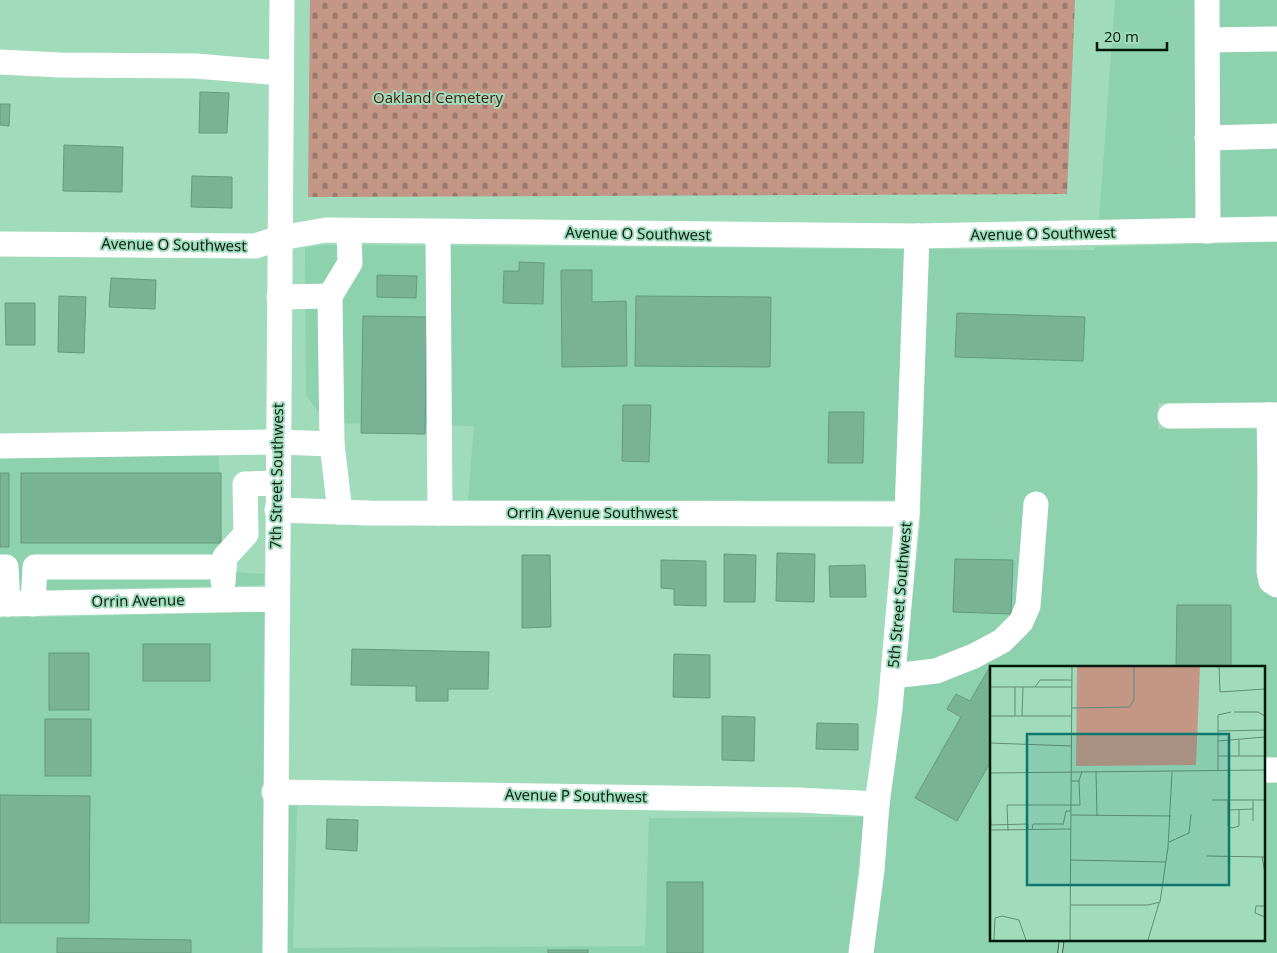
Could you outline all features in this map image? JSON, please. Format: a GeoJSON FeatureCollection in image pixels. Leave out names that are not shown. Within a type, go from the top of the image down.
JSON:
{"type":"FeatureCollection","features":[{"type":"Feature","properties":{"kind":"street","name":"7th Street Southwest"},"geometry":{"type":"LineString","coordinates":[[274,953],[276,510],[282,0]]}},
{"type":"Feature","properties":{"kind":"street"},"geometry":{"type":"LineString","coordinates":[[1207,0],[1208,231]]}},
{"type":"Feature","properties":{"kind":"street"},"geometry":{"type":"LineString","coordinates":[[1208,40],[1277,38]]}},
{"type":"Feature","properties":{"kind":"street"},"geometry":{"type":"LineString","coordinates":[[0,62],[60,65],[196,66],[281,73]]}},
{"type":"Feature","properties":{"kind":"street"},"geometry":{"type":"LineString","coordinates":[[1207,138],[1277,136]]}},
{"type":"Feature","properties":{"kind":"street","name":"Avenue O Southwest"},"geometry":{"type":"LineString","coordinates":[[0,244],[255,246],[280,238],[326,230],[917,236],[1277,230]]}},
{"type":"Feature","properties":{"kind":"street"},"geometry":{"type":"LineString","coordinates":[[340,512],[332,444],[330,296],[350,263],[349,231]]}},
{"type":"Feature","properties":{"kind":"street"},"geometry":{"type":"LineString","coordinates":[[438,232],[440,513]]}},
{"type":"Feature","properties":{"kind":"street","name":"5th Street Southwest"},"geometry":{"type":"LineString","coordinates":[[861,953],[893,676],[907,514],[917,236]]}},
{"type":"Feature","properties":{"kind":"street"},"geometry":{"type":"LineString","coordinates":[[279,297],[330,296]]}},
{"type":"Feature","properties":{"kind":"street"},"geometry":{"type":"LineString","coordinates":[[1170,416],[1273,415],[1274,475],[1269,571],[1270,581],[1277,586]]}},
{"type":"Feature","properties":{"kind":"street"},"geometry":{"type":"LineString","coordinates":[[0,446],[278,442],[332,444]]}},
{"type":"Feature","properties":{"kind":"street"},"geometry":{"type":"LineString","coordinates":[[222,600],[225,557],[246,534],[245,484],[277,483]]}},
{"type":"Feature","properties":{"kind":"street"},"geometry":{"type":"LineString","coordinates":[[893,676],[936,670],[974,656],[1002,640],[1021,622],[1028,606],[1036,504]]}},
{"type":"Feature","properties":{"kind":"street","name":"Orrin Avenue Southwest"},"geometry":{"type":"LineString","coordinates":[[276,510],[440,513],[907,514]]}},
{"type":"Feature","properties":{"kind":"street"},"geometry":{"type":"LineString","coordinates":[[0,567],[6,567],[4,604]]}},
{"type":"Feature","properties":{"kind":"street"},"geometry":{"type":"LineString","coordinates":[[33,604],[35,567],[224,567]]}},
{"type":"Feature","properties":{"kind":"street","name":"Orrin Avenue"},"geometry":{"type":"LineString","coordinates":[[4,604],[276,599]]}},
{"type":"Feature","properties":{"kind":"street"},"geometry":{"type":"LineString","coordinates":[[1264,770],[1277,770]]}},
{"type":"Feature","properties":{"kind":"street","name":"Avenue P Southwest"},"geometry":{"type":"LineString","coordinates":[[274,792],[800,800],[877,804]]}},
{"type":"Feature","properties":{"kind":"shaded area"},"geometry":{"type":"Polygon","coordinates":[[[1115,0],[1277,0],[1277,216],[1099,220],[1115,0]]]}},
{"type":"Feature","properties":{"kind":"shaded area"},"geometry":{"type":"Polygon","coordinates":[[[1277,242],[1277,402],[1158,403],[1158,429],[1277,429],[1277,757],[1264,756],[1264,666],[990,666],[990,940],[1264,940],[1264,783],[1277,783],[1277,953],[873,953],[920,528],[929,249],[1095,250],[1095,247],[1277,242]]]}},
{"type":"Feature","properties":{"kind":"shaded area"},"geometry":{"type":"Polygon","coordinates":[[[323,245],[905,249],[895,500],[468,500],[474,426],[326,423],[306,395],[305,248],[323,245]]]}},
{"type":"Feature","properties":{"kind":"shaded area"},"geometry":{"type":"Polygon","coordinates":[[[0,439],[218,439],[223,571],[264,574],[264,585],[0,591],[0,439]]]}},
{"type":"Feature","properties":{"kind":"shaded area"},"geometry":{"type":"Polygon","coordinates":[[[264,612],[263,953],[0,953],[0,618],[264,612]]]}},
{"type":"Feature","properties":{"kind":"shaded area"},"geometry":{"type":"Polygon","coordinates":[[[286,806],[297,806],[293,948],[645,946],[649,818],[864,817],[849,953],[286,953],[286,806]]]}},
{"type":"Feature","properties":{"kind":"green space","name":"Oakland Cemetery"},"geometry":{"type":"Polygon","coordinates":[[[310,0],[1075,0],[1067,194],[308,197],[310,0]]]}},
{"type":"Feature","properties":{"kind":"building"},"geometry":{"type":"Polygon","coordinates":[[[200,92],[229,93],[227,133],[199,133],[200,92]]]}},
{"type":"Feature","properties":{"kind":"building"},"geometry":{"type":"Polygon","coordinates":[[[0,104],[10,104],[9,126],[0,125],[0,104]]]}},
{"type":"Feature","properties":{"kind":"building"},"geometry":{"type":"Polygon","coordinates":[[[64,145],[123,147],[122,192],[63,191],[64,145]]]}},
{"type":"Feature","properties":{"kind":"building"},"geometry":{"type":"Polygon","coordinates":[[[192,176],[232,177],[232,208],[191,207],[192,176]]]}},
{"type":"Feature","properties":{"kind":"building"},"geometry":{"type":"Polygon","coordinates":[[[519,262],[544,263],[543,304],[503,303],[504,271],[519,271],[519,262]]]}},
{"type":"Feature","properties":{"kind":"building"},"geometry":{"type":"Polygon","coordinates":[[[561,270],[592,270],[592,302],[626,301],[627,366],[562,367],[561,270]]]}},
{"type":"Feature","properties":{"kind":"building"},"geometry":{"type":"Polygon","coordinates":[[[377,275],[417,276],[416,298],[377,297],[377,275]]]}},
{"type":"Feature","properties":{"kind":"building"},"geometry":{"type":"Polygon","coordinates":[[[111,278],[156,280],[155,309],[109,307],[111,278]]]}},
{"type":"Feature","properties":{"kind":"building"},"geometry":{"type":"Polygon","coordinates":[[[59,296],[86,297],[84,353],[58,352],[59,296]]]}},
{"type":"Feature","properties":{"kind":"building"},"geometry":{"type":"Polygon","coordinates":[[[636,296],[771,297],[770,367],[635,366],[636,296]]]}},
{"type":"Feature","properties":{"kind":"building"},"geometry":{"type":"Polygon","coordinates":[[[5,303],[35,303],[35,345],[6,345],[5,303]]]}},
{"type":"Feature","properties":{"kind":"building"},"geometry":{"type":"Polygon","coordinates":[[[957,313],[1085,317],[1083,361],[955,357],[957,313]]]}},
{"type":"Feature","properties":{"kind":"building"},"geometry":{"type":"Polygon","coordinates":[[[363,316],[427,317],[425,434],[361,433],[363,316]]]}},
{"type":"Feature","properties":{"kind":"building"},"geometry":{"type":"Polygon","coordinates":[[[623,405],[651,405],[649,462],[622,461],[623,405]]]}},
{"type":"Feature","properties":{"kind":"building"},"geometry":{"type":"Polygon","coordinates":[[[829,412],[864,412],[863,463],[828,463],[829,412]]]}},
{"type":"Feature","properties":{"kind":"building"},"geometry":{"type":"Polygon","coordinates":[[[0,473],[9,473],[9,547],[0,547],[0,473]]]}},
{"type":"Feature","properties":{"kind":"building"},"geometry":{"type":"Polygon","coordinates":[[[21,473],[221,473],[221,543],[21,543],[21,473]]]}},
{"type":"Feature","properties":{"kind":"building"},"geometry":{"type":"Polygon","coordinates":[[[777,553],[815,554],[814,602],[776,601],[777,553]]]}},
{"type":"Feature","properties":{"kind":"building"},"geometry":{"type":"Polygon","coordinates":[[[724,554],[756,555],[755,602],[724,602],[724,554]]]}},
{"type":"Feature","properties":{"kind":"building"},"geometry":{"type":"Polygon","coordinates":[[[522,555],[550,555],[551,627],[522,628],[522,555]]]}},
{"type":"Feature","properties":{"kind":"building"},"geometry":{"type":"Polygon","coordinates":[[[955,559],[1013,560],[1011,614],[953,612],[955,559]]]}},
{"type":"Feature","properties":{"kind":"building"},"geometry":{"type":"Polygon","coordinates":[[[661,560],[706,561],[706,606],[674,605],[674,589],[661,588],[661,560]]]}},
{"type":"Feature","properties":{"kind":"building"},"geometry":{"type":"Polygon","coordinates":[[[865,565],[866,597],[830,597],[829,566],[865,565]]]}},
{"type":"Feature","properties":{"kind":"building"},"geometry":{"type":"Polygon","coordinates":[[[1177,605],[1231,605],[1231,666],[1176,666],[1177,605]]]}},
{"type":"Feature","properties":{"kind":"building"},"geometry":{"type":"Polygon","coordinates":[[[143,644],[210,644],[210,681],[143,681],[143,644]]]}},
{"type":"Feature","properties":{"kind":"building"},"geometry":{"type":"Polygon","coordinates":[[[352,649],[489,652],[488,689],[448,689],[448,701],[416,701],[416,686],[351,685],[352,649]]]}},
{"type":"Feature","properties":{"kind":"building"},"geometry":{"type":"Polygon","coordinates":[[[49,653],[89,653],[89,710],[49,710],[49,653]]]}},
{"type":"Feature","properties":{"kind":"building"},"geometry":{"type":"Polygon","coordinates":[[[674,654],[710,655],[710,698],[673,697],[674,654]]]}},
{"type":"Feature","properties":{"kind":"building"},"geometry":{"type":"Polygon","coordinates":[[[990,667],[990,763],[957,821],[915,798],[961,717],[947,709],[956,694],[970,701],[990,667]]]}},
{"type":"Feature","properties":{"kind":"building"},"geometry":{"type":"Polygon","coordinates":[[[722,716],[755,717],[754,761],[722,760],[722,716]]]}},
{"type":"Feature","properties":{"kind":"building"},"geometry":{"type":"Polygon","coordinates":[[[45,719],[91,719],[91,776],[45,776],[45,719]]]}},
{"type":"Feature","properties":{"kind":"building"},"geometry":{"type":"Polygon","coordinates":[[[817,723],[858,724],[858,750],[816,749],[817,723]]]}},
{"type":"Feature","properties":{"kind":"building"},"geometry":{"type":"Polygon","coordinates":[[[0,795],[90,796],[89,923],[0,923],[0,795]]]}},
{"type":"Feature","properties":{"kind":"building"},"geometry":{"type":"Polygon","coordinates":[[[327,819],[358,820],[357,851],[326,849],[327,819]]]}},
{"type":"Feature","properties":{"kind":"building"},"geometry":{"type":"Polygon","coordinates":[[[667,882],[703,882],[703,953],[667,953],[667,882]]]}},
{"type":"Feature","properties":{"kind":"building"},"geometry":{"type":"Polygon","coordinates":[[[57,938],[191,940],[191,953],[57,953],[57,938]]]}},
{"type":"Feature","properties":{"kind":"building"},"geometry":{"type":"Polygon","coordinates":[[[548,950],[588,950],[588,953],[548,953],[548,950]]]}},
{"type":"Feature","properties":{"kind":"railway"},"geometry":{"type":"LineString","coordinates":[[1060,953],[1062,940]]}}]}
